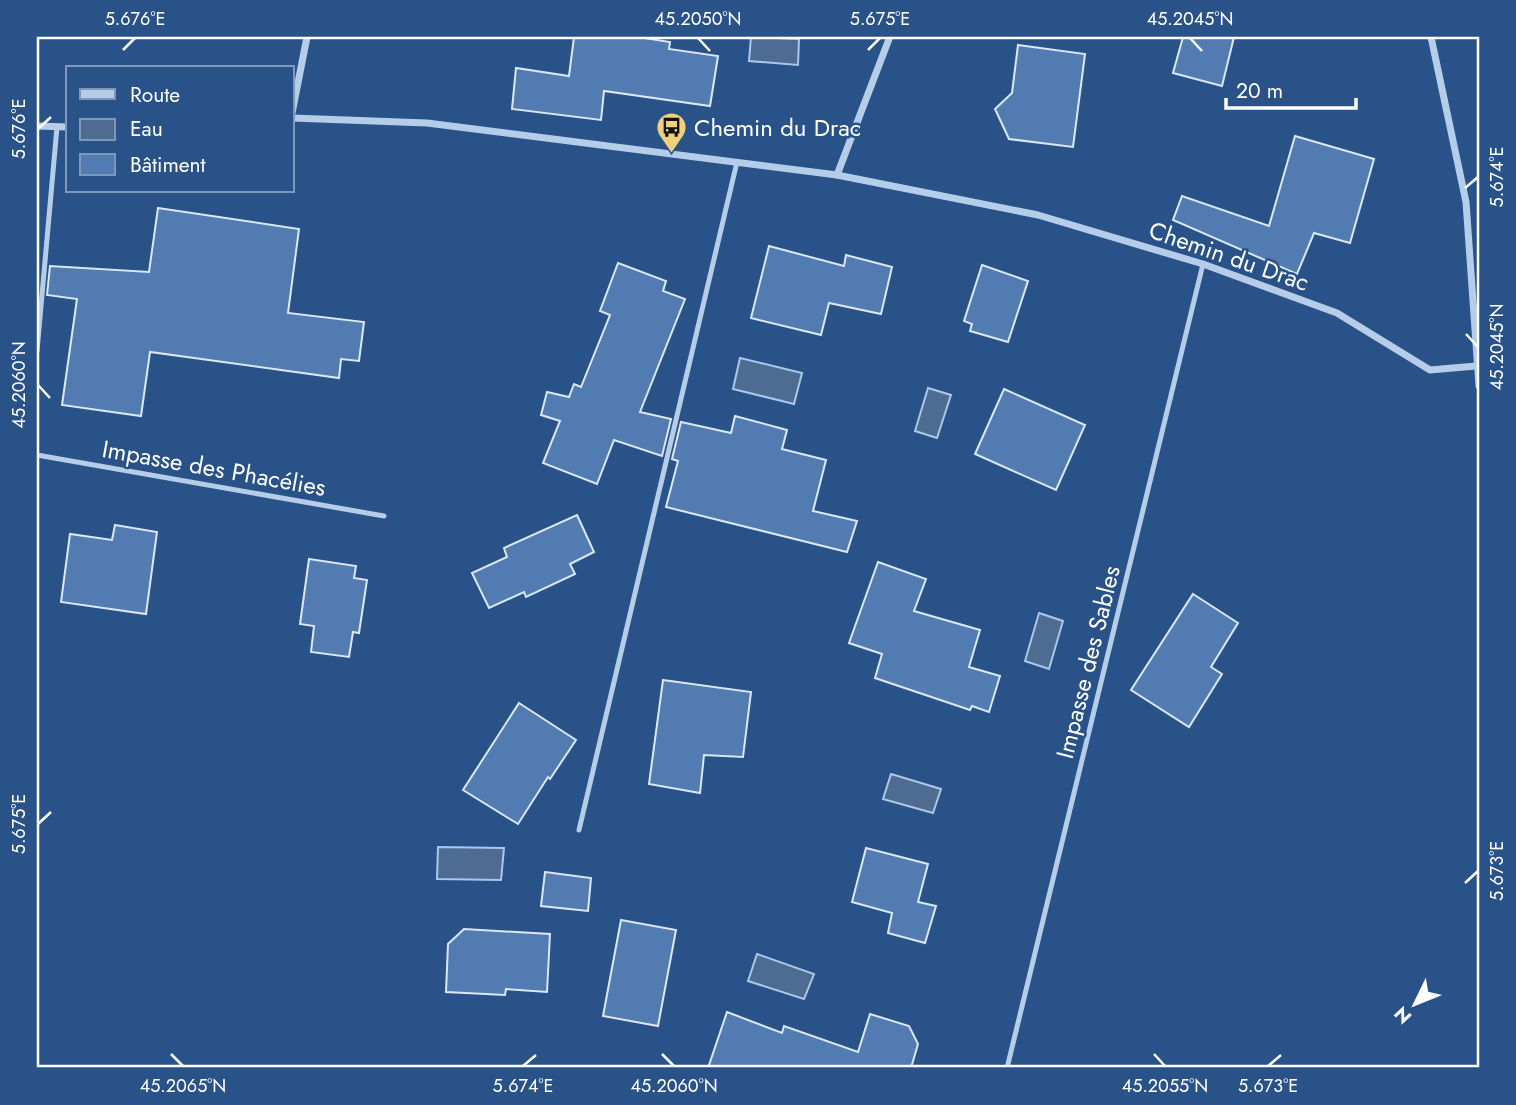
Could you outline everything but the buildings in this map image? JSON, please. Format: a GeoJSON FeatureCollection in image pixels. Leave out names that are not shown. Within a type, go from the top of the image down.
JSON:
{"type":"FeatureCollection","features":[{"type":"Feature","properties":{"kind":"street"},"geometry":{"type":"LineString","coordinates":[[294,105],[307,37]]}},
{"type":"Feature","properties":{"kind":"street"},"geometry":{"type":"LineString","coordinates":[[1432,37],[1466,202],[1479,386]]}},
{"type":"Feature","properties":{"kind":"street"},"geometry":{"type":"LineString","coordinates":[[838,175],[889,39]]}},
{"type":"Feature","properties":{"kind":"street","name":"Chemin du Drac"},"geometry":{"type":"LineString","coordinates":[[294,115],[427,123],[838,175],[1038,215],[1203,264],[1337,313],[1430,370],[1476,366]]}},
{"type":"Feature","properties":{"kind":"street"},"geometry":{"type":"LineString","coordinates":[[37,127],[66,127]]}},
{"type":"Feature","properties":{"kind":"lane"},"geometry":{"type":"LineString","coordinates":[[37,351],[57,127]]}},
{"type":"Feature","properties":{"kind":"lane"},"geometry":{"type":"LineString","coordinates":[[579,830],[737,162]]}},
{"type":"Feature","properties":{"kind":"lane","name":"Impasse des Sables"},"geometry":{"type":"LineString","coordinates":[[1007,1068],[1203,264]]}},
{"type":"Feature","properties":{"kind":"lane","name":"Impasse des Phacélies"},"geometry":{"type":"LineString","coordinates":[[37,455],[384,516]]}},
{"type":"Feature","properties":{"kind":"water"},"geometry":{"type":"Polygon","coordinates":[[[751,37],[799,39],[798,65],[749,61],[751,37]]]}},
{"type":"Feature","properties":{"kind":"water"},"geometry":{"type":"Polygon","coordinates":[[[740,358],[802,373],[794,404],[733,389],[740,358]]]}},
{"type":"Feature","properties":{"kind":"water"},"geometry":{"type":"Polygon","coordinates":[[[928,388],[951,395],[937,438],[915,431],[928,388]]]}},
{"type":"Feature","properties":{"kind":"water"},"geometry":{"type":"Polygon","coordinates":[[[1039,613],[1063,621],[1049,669],[1025,661],[1039,613]]]}},
{"type":"Feature","properties":{"kind":"water"},"geometry":{"type":"Polygon","coordinates":[[[891,774],[941,789],[933,813],[883,799],[891,774]]]}},
{"type":"Feature","properties":{"kind":"water"},"geometry":{"type":"Polygon","coordinates":[[[438,847],[504,848],[501,880],[437,879],[438,847]]]}},
{"type":"Feature","properties":{"kind":"water"},"geometry":{"type":"Polygon","coordinates":[[[757,954],[814,974],[804,999],[748,981],[757,954]]]}},
{"type":"Feature","properties":{"kind":"place","name":"Chemin du Drac"},"geometry":{"type":"Point","coordinates":[671,154]}}]}
